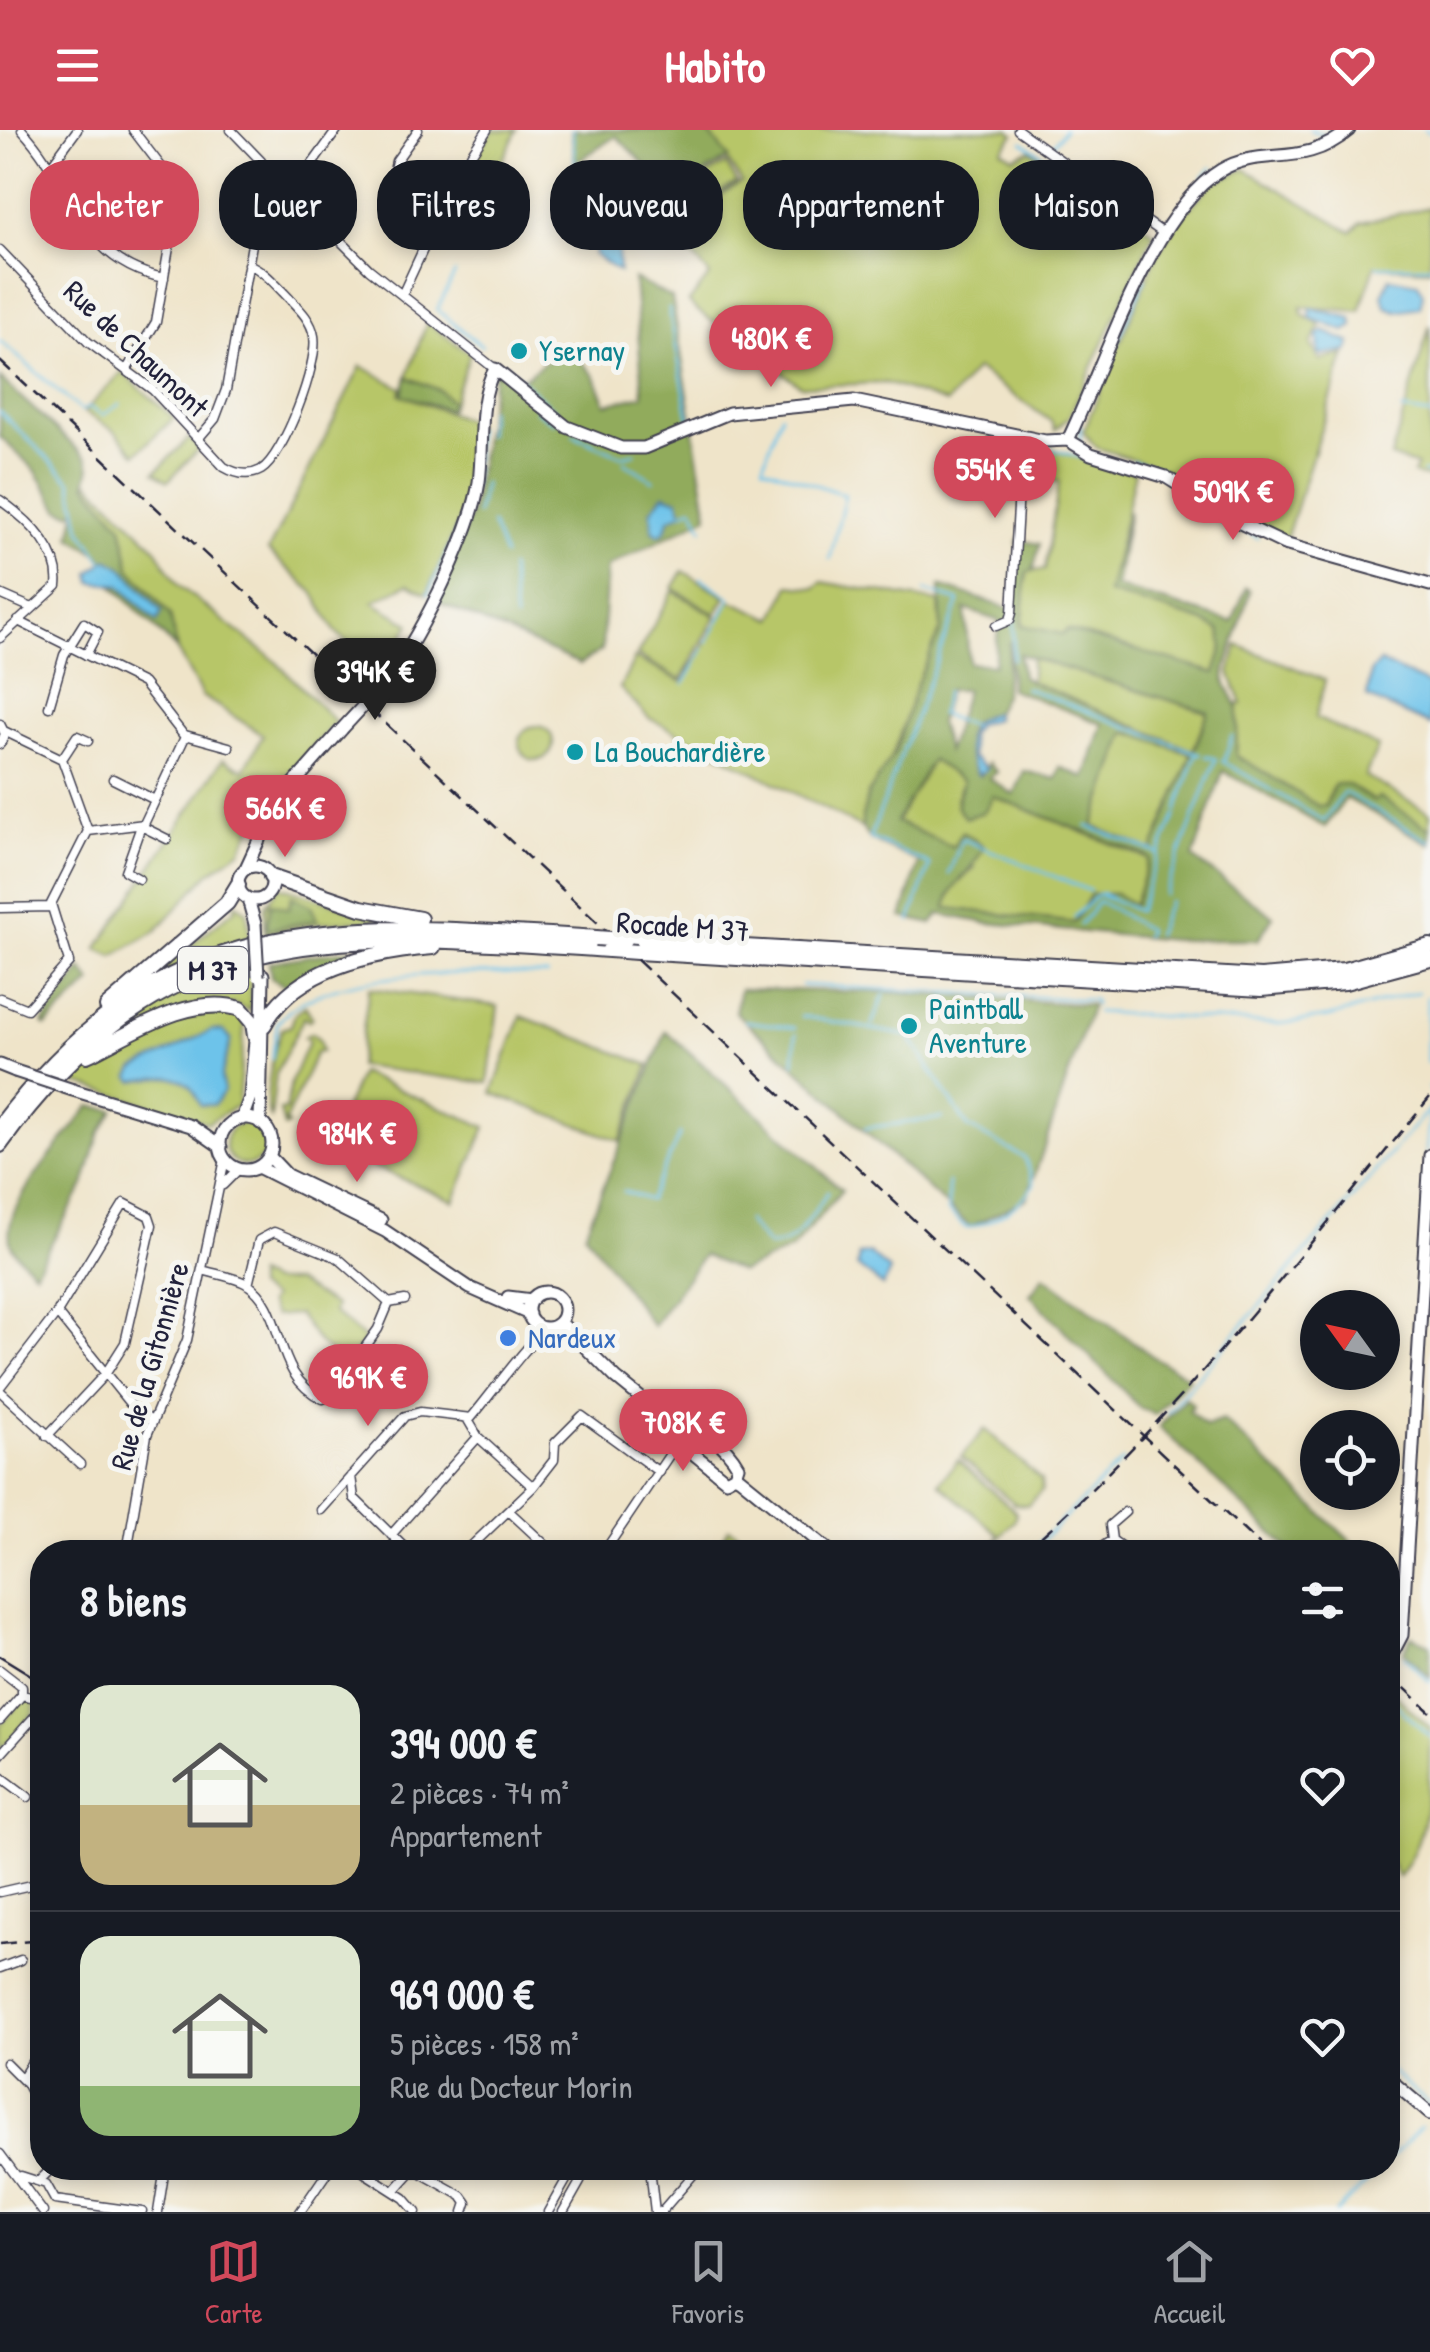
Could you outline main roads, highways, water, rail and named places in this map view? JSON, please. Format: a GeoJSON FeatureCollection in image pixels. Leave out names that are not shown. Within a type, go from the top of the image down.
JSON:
{"type":"FeatureCollection","features":[{"type":"Feature","properties":{"kind":"highway"},"geometry":{"type":"LineString","coordinates":[[268,873],[360,908],[469,930]]}},
{"type":"Feature","properties":{"kind":"highway"},"geometry":{"type":"LineString","coordinates":[[73,1044],[99,1014],[227,903],[238,885]]}},
{"type":"Feature","properties":{"kind":"highway","name":"Rocade M 37"},"geometry":{"type":"LineString","coordinates":[[0,1126],[73,1044],[163,981],[255,944],[353,927],[469,930],[1248,977],[1344,970],[1430,946]]}},
{"type":"Feature","properties":{"kind":"highway","name":"Rocade M 37"},"geometry":{"type":"LineString","coordinates":[[0,1145],[68,1064],[156,998],[245,958],[340,940],[488,943],[1261,989],[1346,982],[1430,959]]}},
{"type":"Feature","properties":{"kind":"highway"},"geometry":{"type":"LineString","coordinates":[[68,1064],[141,1026],[210,1008],[241,1009],[260,1030],[285,995],[345,965],[393,952],[488,943]]}},
{"type":"Feature","properties":{"kind":"water"},"geometry":{"type":"Polygon","coordinates":[[[595,250],[618,250],[619,272],[594,255],[595,250]]]}},
{"type":"Feature","properties":{"kind":"water"},"geometry":{"type":"Polygon","coordinates":[[[1390,278],[1418,283],[1423,294],[1420,307],[1396,311],[1386,307],[1382,295],[1390,278]]]}},
{"type":"Feature","properties":{"kind":"water"},"geometry":{"type":"Polygon","coordinates":[[[1311,308],[1352,318],[1353,326],[1345,331],[1310,318],[1311,308]]]}},
{"type":"Feature","properties":{"kind":"water"},"geometry":{"type":"Polygon","coordinates":[[[1324,331],[1351,343],[1348,351],[1319,355],[1318,335],[1324,331]]]}},
{"type":"Feature","properties":{"kind":"water"},"geometry":{"type":"Polygon","coordinates":[[[664,494],[678,499],[683,512],[669,519],[666,530],[659,535],[653,530],[651,511],[664,494]]]}},
{"type":"Feature","properties":{"kind":"water"},"geometry":{"type":"Polygon","coordinates":[[[107,559],[122,567],[162,612],[157,622],[119,585],[92,582],[90,573],[107,559]]]}},
{"type":"Feature","properties":{"kind":"water"},"geometry":{"type":"Polygon","coordinates":[[[1380,662],[1430,685],[1430,725],[1367,697],[1371,671],[1380,662]]]}},
{"type":"Feature","properties":{"kind":"water"},"geometry":{"type":"Polygon","coordinates":[[[995,713],[995,719],[978,724],[970,735],[972,757],[987,769],[978,775],[969,756],[967,738],[975,722],[995,713]]]}},
{"type":"Feature","properties":{"kind":"water"},"geometry":{"type":"Polygon","coordinates":[[[212,1030],[223,1031],[231,1039],[221,1077],[224,1091],[214,1105],[200,1105],[189,1086],[174,1078],[134,1081],[130,1076],[134,1069],[212,1030]]]}},
{"type":"Feature","properties":{"kind":"water"},"geometry":{"type":"Polygon","coordinates":[[[869,1253],[890,1271],[883,1286],[857,1266],[859,1255],[869,1253]]]}},
{"type":"Feature","properties":{"kind":"waterway"},"geometry":{"type":"LineString","coordinates":[[572,130],[575,160]]}},
{"type":"Feature","properties":{"kind":"waterway"},"geometry":{"type":"LineString","coordinates":[[1050,149],[1064,130]]}},
{"type":"Feature","properties":{"kind":"waterway"},"geometry":{"type":"LineString","coordinates":[[1310,130],[1329,138]]}},
{"type":"Feature","properties":{"kind":"waterway"},"geometry":{"type":"LineString","coordinates":[[1424,130],[1430,133]]}},
{"type":"Feature","properties":{"kind":"waterway"},"geometry":{"type":"LineString","coordinates":[[1023,142],[1049,160]]}},
{"type":"Feature","properties":{"kind":"waterway"},"geometry":{"type":"LineString","coordinates":[[1203,177],[1212,167]]}},
{"type":"Feature","properties":{"kind":"waterway"},"geometry":{"type":"LineString","coordinates":[[1377,266],[1430,266]]}},
{"type":"Feature","properties":{"kind":"waterway"},"geometry":{"type":"LineString","coordinates":[[455,273],[437,310],[482,346]]}},
{"type":"Feature","properties":{"kind":"waterway"},"geometry":{"type":"LineString","coordinates":[[1106,367],[1145,279]]}},
{"type":"Feature","properties":{"kind":"waterway"},"geometry":{"type":"LineString","coordinates":[[669,309],[690,422]]}},
{"type":"Feature","properties":{"kind":"waterway"},"geometry":{"type":"LineString","coordinates":[[0,341],[81,411],[89,407],[103,415],[120,404]]}},
{"type":"Feature","properties":{"kind":"waterway"},"geometry":{"type":"LineString","coordinates":[[506,366],[555,411]]}},
{"type":"Feature","properties":{"kind":"waterway"},"geometry":{"type":"LineString","coordinates":[[487,436],[489,409]]}},
{"type":"Feature","properties":{"kind":"waterway"},"geometry":{"type":"LineString","coordinates":[[536,410],[554,423]]}},
{"type":"Feature","properties":{"kind":"waterway"},"geometry":{"type":"LineString","coordinates":[[1401,410],[1430,415]]}},
{"type":"Feature","properties":{"kind":"waterway"},"geometry":{"type":"LineString","coordinates":[[0,412],[71,481],[81,529],[103,562]]}},
{"type":"Feature","properties":{"kind":"waterway"},"geometry":{"type":"LineString","coordinates":[[781,414],[763,466],[845,495],[830,559]]}},
{"type":"Feature","properties":{"kind":"waterway"},"geometry":{"type":"LineString","coordinates":[[1080,425],[1080,442]]}},
{"type":"Feature","properties":{"kind":"waterway"},"geometry":{"type":"LineString","coordinates":[[472,487],[476,428]]}},
{"type":"Feature","properties":{"kind":"waterway"},"geometry":{"type":"LineString","coordinates":[[573,435],[622,456],[635,453]]}},
{"type":"Feature","properties":{"kind":"waterway"},"geometry":{"type":"LineString","coordinates":[[1027,443],[1094,461]]}},
{"type":"Feature","properties":{"kind":"waterway"},"geometry":{"type":"LineString","coordinates":[[1133,461],[1161,469]]}},
{"type":"Feature","properties":{"kind":"waterway"},"geometry":{"type":"LineString","coordinates":[[624,462],[654,481]]}},
{"type":"Feature","properties":{"kind":"waterway"},"geometry":{"type":"LineString","coordinates":[[1423,472],[1430,473]]}},
{"type":"Feature","properties":{"kind":"waterway"},"geometry":{"type":"LineString","coordinates":[[477,514],[484,484]]}},
{"type":"Feature","properties":{"kind":"waterway"},"geometry":{"type":"LineString","coordinates":[[683,512],[693,507],[703,529]]}},
{"type":"Feature","properties":{"kind":"waterway"},"geometry":{"type":"LineString","coordinates":[[428,594],[467,509]]}},
{"type":"Feature","properties":{"kind":"waterway"},"geometry":{"type":"LineString","coordinates":[[1220,518],[1258,538]]}},
{"type":"Feature","properties":{"kind":"waterway"},"geometry":{"type":"LineString","coordinates":[[492,524],[504,556]]}},
{"type":"Feature","properties":{"kind":"waterway"},"geometry":{"type":"LineString","coordinates":[[510,567],[515,620]]}},
{"type":"Feature","properties":{"kind":"waterway"},"geometry":{"type":"LineString","coordinates":[[701,578],[731,598],[707,642]]}},
{"type":"Feature","properties":{"kind":"waterway"},"geometry":{"type":"LineString","coordinates":[[910,921],[930,865],[870,838],[959,601],[925,591]]}},
{"type":"Feature","properties":{"kind":"waterway"},"geometry":{"type":"LineString","coordinates":[[1013,659],[1014,617]]}},
{"type":"Feature","properties":{"kind":"waterway"},"geometry":{"type":"LineString","coordinates":[[684,684],[704,648]]}},
{"type":"Feature","properties":{"kind":"waterway"},"geometry":{"type":"LineString","coordinates":[[1025,688],[1200,754]]}},
{"type":"Feature","properties":{"kind":"waterway"},"geometry":{"type":"LineString","coordinates":[[946,692],[940,714],[971,726]]}},
{"type":"Feature","properties":{"kind":"waterway"},"geometry":{"type":"LineString","coordinates":[[1224,762],[1232,736]]}},
{"type":"Feature","properties":{"kind":"waterway"},"geometry":{"type":"LineString","coordinates":[[1177,810],[1196,755]]}},
{"type":"Feature","properties":{"kind":"waterway"},"geometry":{"type":"LineString","coordinates":[[1206,756],[1216,759]]}},
{"type":"Feature","properties":{"kind":"waterway"},"geometry":{"type":"LineString","coordinates":[[1164,895],[1216,759]]}},
{"type":"Feature","properties":{"kind":"waterway"},"geometry":{"type":"LineString","coordinates":[[1222,761],[1324,821],[1344,792],[1429,841]]}},
{"type":"Feature","properties":{"kind":"waterway"},"geometry":{"type":"LineString","coordinates":[[1160,852],[1176,814]]}},
{"type":"Feature","properties":{"kind":"waterway"},"geometry":{"type":"LineString","coordinates":[[1074,917],[1098,894],[1138,911],[1159,854],[1087,826]]}},
{"type":"Feature","properties":{"kind":"waterway"},"geometry":{"type":"LineString","coordinates":[[949,874],[962,839],[1090,891]]}},
{"type":"Feature","properties":{"kind":"waterway"},"geometry":{"type":"LineString","coordinates":[[1102,893],[1116,902]]}},
{"type":"Feature","properties":{"kind":"waterway"},"geometry":{"type":"LineString","coordinates":[[1080,925],[1099,901],[1148,930],[1145,936]]}},
{"type":"Feature","properties":{"kind":"waterway"},"geometry":{"type":"LineString","coordinates":[[1156,934],[1169,901]]}},
{"type":"Feature","properties":{"kind":"waterway"},"geometry":{"type":"LineString","coordinates":[[277,1024],[298,1005],[327,991],[363,982],[443,974],[547,975]]}},
{"type":"Feature","properties":{"kind":"waterway"},"geometry":{"type":"LineString","coordinates":[[802,985],[1094,1000],[1095,1005]]}},
{"type":"Feature","properties":{"kind":"waterway"},"geometry":{"type":"LineString","coordinates":[[1096,1012],[1278,1024],[1329,1017],[1418,992]]}},
{"type":"Feature","properties":{"kind":"waterway"},"geometry":{"type":"LineString","coordinates":[[872,1024],[884,995]]}},
{"type":"Feature","properties":{"kind":"waterway"},"geometry":{"type":"LineString","coordinates":[[1427,997],[1427,1063]]}},
{"type":"Feature","properties":{"kind":"waterway"},"geometry":{"type":"LineString","coordinates":[[801,1016],[909,1036],[968,1127],[1025,1158],[1034,1184],[1022,1200],[1004,1213],[966,1228],[948,1211],[948,1182]]}},
{"type":"Feature","properties":{"kind":"waterway"},"geometry":{"type":"LineString","coordinates":[[745,1021],[795,1028]]}},
{"type":"Feature","properties":{"kind":"waterway"},"geometry":{"type":"LineString","coordinates":[[272,1059],[277,1026]]}},
{"type":"Feature","properties":{"kind":"waterway"},"geometry":{"type":"LineString","coordinates":[[794,1063],[796,1034]]}},
{"type":"Feature","properties":{"kind":"waterway"},"geometry":{"type":"LineString","coordinates":[[1429,1086],[1430,1091]]}},
{"type":"Feature","properties":{"kind":"waterway"},"geometry":{"type":"LineString","coordinates":[[1167,1413],[1430,1108]]}},
{"type":"Feature","properties":{"kind":"waterway"},"geometry":{"type":"LineString","coordinates":[[1426,1154],[1430,1112]]}},
{"type":"Feature","properties":{"kind":"waterway"},"geometry":{"type":"LineString","coordinates":[[865,1128],[942,1118]]}},
{"type":"Feature","properties":{"kind":"waterway"},"geometry":{"type":"LineString","coordinates":[[623,1191],[649,1200],[680,1134]]}},
{"type":"Feature","properties":{"kind":"waterway"},"geometry":{"type":"LineString","coordinates":[[747,1221],[768,1246],[787,1242],[803,1228],[828,1192]]}},
{"type":"Feature","properties":{"kind":"waterway"},"geometry":{"type":"LineString","coordinates":[[1042,1540],[1122,1461]]}},
{"type":"Feature","properties":{"kind":"waterway"},"geometry":{"type":"LineString","coordinates":[[1404,1657],[1430,1682]]}},
{"type":"Feature","properties":{"kind":"waterway"},"geometry":{"type":"LineString","coordinates":[[1400,1708],[1430,1737]]}},
{"type":"Feature","properties":{"kind":"waterway"},"geometry":{"type":"LineString","coordinates":[[1400,2079],[1430,2105]]}},
{"type":"Feature","properties":{"kind":"waterway"},"geometry":{"type":"LineString","coordinates":[[1400,2149],[1421,2127]]}},
{"type":"Feature","properties":{"kind":"waterway"},"geometry":{"type":"LineString","coordinates":[[1336,2212],[1369,2180]]}},
{"type":"Feature","properties":{"kind":"tram line"},"geometry":{"type":"LineString","coordinates":[[0,1656],[30,1675]]}},
{"type":"Feature","properties":{"kind":"railway"},"geometry":{"type":"LineString","coordinates":[[0,361],[1254,1540]]}},
{"type":"Feature","properties":{"kind":"railway"},"geometry":{"type":"LineString","coordinates":[[1037,1540],[1186,1390],[1430,1097]]}},
{"type":"Feature","properties":{"kind":"railway"},"geometry":{"type":"LineString","coordinates":[[1400,1683],[1430,1712]]}},
{"type":"Feature","properties":{"kind":"railway"},"geometry":{"type":"LineString","coordinates":[[0,1944],[30,1941]]}},
{"type":"Feature","properties":{"kind":"place","name":"Ysernay"},"geometry":{"type":"Point","coordinates":[519,351]}},
{"type":"Feature","properties":{"kind":"place","name":"La Bouchardière"},"geometry":{"type":"Point","coordinates":[575,752]}},
{"type":"Feature","properties":{"kind":"place","name":"Paintball Aventure"},"geometry":{"type":"Point","coordinates":[909,1026]}},
{"type":"Feature","properties":{"kind":"place","name":"Nardeux"},"geometry":{"type":"Point","coordinates":[508,1338]}}]}
